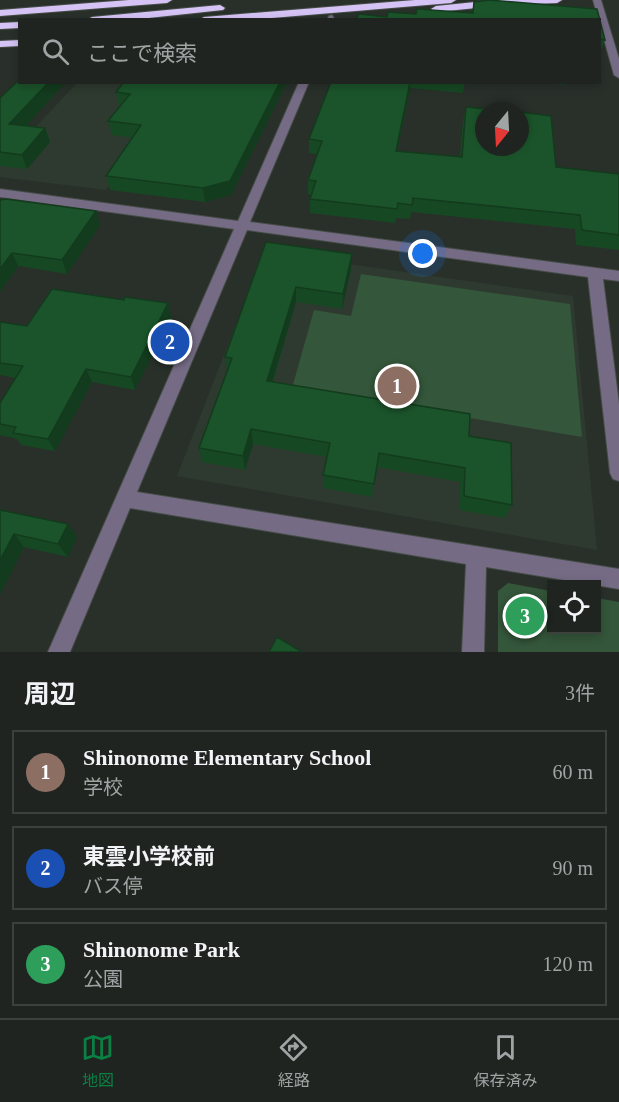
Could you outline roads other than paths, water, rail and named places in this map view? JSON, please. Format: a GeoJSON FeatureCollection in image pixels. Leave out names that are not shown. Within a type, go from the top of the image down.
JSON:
{"type":"FeatureCollection","features":[{"type":"Feature","properties":{"kind":"highway"},"geometry":{"type":"LineString","coordinates":[[0,7],[90,0]]}},
{"type":"Feature","properties":{"kind":"highway"},"geometry":{"type":"LineString","coordinates":[[0,13],[167,0]]}},
{"type":"Feature","properties":{"kind":"highway"},"geometry":{"type":"LineString","coordinates":[[235,18],[524,0]]}},
{"type":"Feature","properties":{"kind":"highway"},"geometry":{"type":"LineString","coordinates":[[340,18],[450,4],[557,0]]}},
{"type":"Feature","properties":{"kind":"highway"},"geometry":{"type":"LineString","coordinates":[[114,18],[251,5]]}},
{"type":"Feature","properties":{"kind":"highway"},"geometry":{"type":"LineString","coordinates":[[0,28],[18,25]]}},
{"type":"Feature","properties":{"kind":"highway"},"geometry":{"type":"LineString","coordinates":[[0,28],[18,30]]}},
{"type":"Feature","properties":{"kind":"highway"},"geometry":{"type":"LineString","coordinates":[[0,44],[18,43]]}},
{"type":"Feature","properties":{"kind":"street"},"geometry":{"type":"LineString","coordinates":[[597,0],[619,75]]}},
{"type":"Feature","properties":{"kind":"street"},"geometry":{"type":"LineString","coordinates":[[59,652],[303,84]]}},
{"type":"Feature","properties":{"kind":"street"},"geometry":{"type":"LineString","coordinates":[[0,193],[619,276]]}},
{"type":"Feature","properties":{"kind":"street"},"geometry":{"type":"LineString","coordinates":[[595,273],[619,473]]}},
{"type":"Feature","properties":{"kind":"street"},"geometry":{"type":"LineString","coordinates":[[125,499],[476,558],[619,579]]}},
{"type":"Feature","properties":{"kind":"street"},"geometry":{"type":"LineString","coordinates":[[473,652],[476,558]]}},
{"type":"Feature","properties":{"kind":"place","name":"東雲小学校前"},"geometry":{"type":"Point","coordinates":[170,342]}},
{"type":"Feature","properties":{"kind":"place","name":"Shinonome Elementary School"},"geometry":{"type":"Point","coordinates":[397,386]}},
{"type":"Feature","properties":{"kind":"place","name":"Shinonome Park"},"geometry":{"type":"Point","coordinates":[525,616]}}]}
